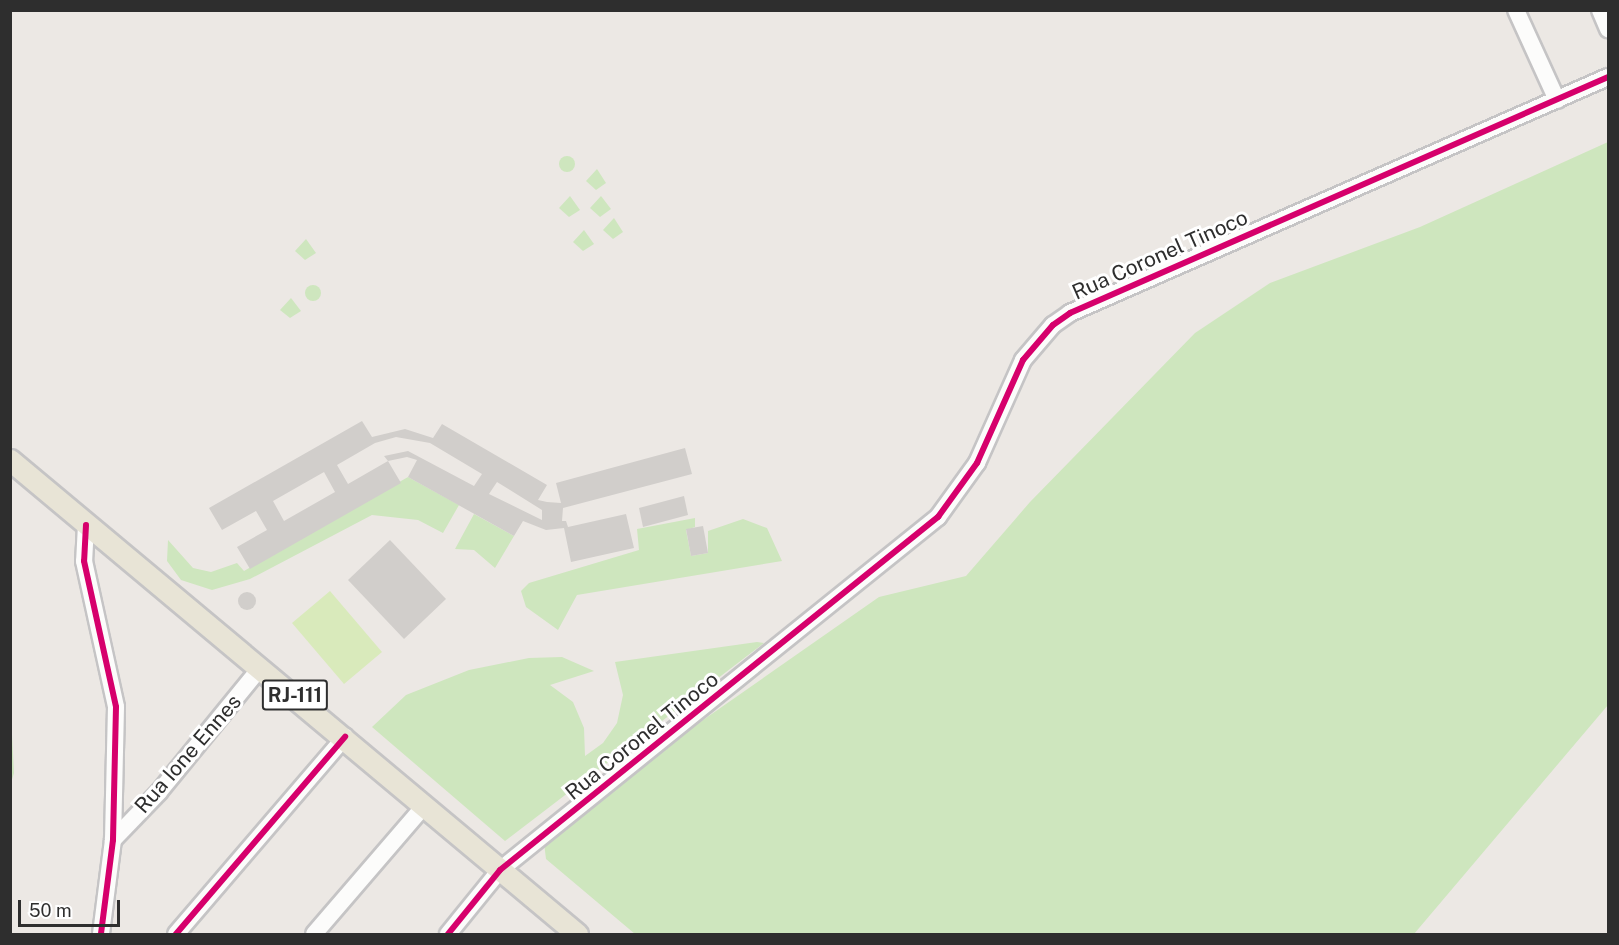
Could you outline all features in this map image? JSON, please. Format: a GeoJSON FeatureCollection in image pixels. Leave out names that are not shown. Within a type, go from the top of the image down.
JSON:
{"type":"FeatureCollection","features":[{"type":"Feature","properties":{"kind":"main road","name":"RJ-111"},"geometry":{"type":"LineString","coordinates":[[10,460],[345,737],[578,934]]}},
{"type":"Feature","properties":{"kind":"street"},"geometry":{"type":"LineString","coordinates":[[1516,10],[1557,100]]}},
{"type":"Feature","properties":{"kind":"street"},"geometry":{"type":"LineString","coordinates":[[1600,10],[1608,28]]}},
{"type":"Feature","properties":{"kind":"street","name":"Rua Coronel Tinoco"},"geometry":{"type":"LineString","coordinates":[[448,934],[500,870],[938,517],[977,463],[1005,393],[1023,360],[1039,340],[1070,313],[1608,77]]}},
{"type":"Feature","properties":{"kind":"street"},"geometry":{"type":"LineString","coordinates":[[86,525],[84,561],[116,708],[113,840],[101,934]]}},
{"type":"Feature","properties":{"kind":"street","name":"Rua Ione Ennes"},"geometry":{"type":"LineString","coordinates":[[113,840],[159,792],[261,667]]}},
{"type":"Feature","properties":{"kind":"street"},"geometry":{"type":"LineString","coordinates":[[176,934],[345,737]]}},
{"type":"Feature","properties":{"kind":"street"},"geometry":{"type":"LineString","coordinates":[[314,934],[425,805]]}},
{"type":"Feature","properties":{"kind":"green space"},"geometry":{"type":"Polygon","coordinates":[[[1608,142],[1608,705],[1414,934],[635,934],[546,859],[544,843],[673,741],[879,597],[966,576],[1030,502],[1195,333],[1270,283],[1420,227],[1608,142]]]}},
{"type":"Feature","properties":{"kind":"green space"},"geometry":{"type":"Polygon","coordinates":[[[564,156],[570,156],[575,164],[573,170],[564,172],[559,167],[559,161],[564,156]]]}},
{"type":"Feature","properties":{"kind":"green space"},"geometry":{"type":"Polygon","coordinates":[[[597,169],[606,183],[596,190],[586,181],[597,169]]]}},
{"type":"Feature","properties":{"kind":"green space"},"geometry":{"type":"Polygon","coordinates":[[[570,196],[580,210],[569,217],[559,208],[570,196]]]}},
{"type":"Feature","properties":{"kind":"green space"},"geometry":{"type":"Polygon","coordinates":[[[601,196],[611,209],[600,217],[590,208],[601,196]]]}},
{"type":"Feature","properties":{"kind":"green space"},"geometry":{"type":"Polygon","coordinates":[[[614,218],[623,232],[613,239],[603,230],[614,218]]]}},
{"type":"Feature","properties":{"kind":"green space"},"geometry":{"type":"Polygon","coordinates":[[[584,230],[594,244],[583,251],[573,242],[584,230]]]}},
{"type":"Feature","properties":{"kind":"green space"},"geometry":{"type":"Polygon","coordinates":[[[306,239],[316,253],[305,260],[295,251],[306,239]]]}},
{"type":"Feature","properties":{"kind":"green space"},"geometry":{"type":"Polygon","coordinates":[[[310,285],[316,285],[321,293],[319,299],[310,301],[305,296],[305,290],[310,285]]]}},
{"type":"Feature","properties":{"kind":"green space"},"geometry":{"type":"Polygon","coordinates":[[[291,298],[301,311],[290,318],[280,310],[291,298]]]}},
{"type":"Feature","properties":{"kind":"green space"},"geometry":{"type":"Polygon","coordinates":[[[408,477],[459,505],[443,533],[418,520],[372,515],[250,579],[212,590],[181,580],[167,561],[168,540],[193,568],[211,572],[237,563],[244,571],[408,477]]]}},
{"type":"Feature","properties":{"kind":"green space"},"geometry":{"type":"Polygon","coordinates":[[[474,514],[514,536],[495,568],[474,550],[455,549],[474,514]]]}},
{"type":"Feature","properties":{"kind":"green space"},"geometry":{"type":"Polygon","coordinates":[[[695,518],[695,527],[686,530],[691,556],[708,553],[708,531],[743,519],[767,528],[782,561],[577,595],[558,630],[526,607],[521,591],[529,583],[639,550],[637,529],[695,518]]]}},
{"type":"Feature","properties":{"kind":"green space"},"geometry":{"type":"Polygon","coordinates":[[[330,591],[382,652],[344,684],[292,623],[330,591]]]}},
{"type":"Feature","properties":{"kind":"green space"},"geometry":{"type":"Polygon","coordinates":[[[757,642],[764,643],[505,841],[372,727],[406,695],[469,670],[529,658],[562,657],[594,671],[550,685],[573,702],[584,728],[585,756],[603,743],[617,723],[623,695],[615,662],[757,642]]]}},
{"type":"Feature","properties":{"kind":"green space"},"geometry":{"type":"Polygon","coordinates":[[[10,697],[14,773],[11,783],[10,783],[10,697]]]}},
{"type":"Feature","properties":{"kind":"building"},"geometry":{"type":"Polygon","coordinates":[[[362,421],[372,437],[405,429],[433,438],[442,424],[547,485],[538,500],[547,502],[561,503],[556,483],[685,448],[692,474],[563,508],[562,521],[566,521],[568,527],[626,514],[634,548],[571,562],[564,528],[546,530],[523,521],[514,536],[408,477],[417,460],[407,457],[388,461],[401,483],[250,569],[237,547],[267,530],[256,511],[222,530],[209,508],[362,421]],[[396,437],[375,443],[337,465],[348,484],[388,461],[384,456],[408,451],[474,486],[482,474],[430,443],[396,437]],[[324,472],[273,501],[284,521],[335,492],[324,472]],[[497,482],[489,494],[542,520],[542,510],[497,482]]]}},
{"type":"Feature","properties":{"kind":"building"},"geometry":{"type":"Polygon","coordinates":[[[684,496],[688,515],[643,527],[639,508],[684,496]]]}},
{"type":"Feature","properties":{"kind":"building"},"geometry":{"type":"Polygon","coordinates":[[[703,526],[708,553],[691,556],[686,529],[703,526]]]}},
{"type":"Feature","properties":{"kind":"building"},"geometry":{"type":"Polygon","coordinates":[[[390,540],[446,599],[404,639],[348,580],[390,540]]]}},
{"type":"Feature","properties":{"kind":"building"},"geometry":{"type":"Polygon","coordinates":[[[247,592],[253,595],[256,601],[253,607],[247,610],[241,607],[238,601],[241,595],[247,592]]]}},
{"type":"Feature","properties":{"kind":"cycle path"},"geometry":{"type":"LineString","coordinates":[[448,934],[500,870],[938,517],[977,463],[1023,360],[1053,325],[1070,313],[1608,77]]}},
{"type":"Feature","properties":{"kind":"cycle path"},"geometry":{"type":"LineString","coordinates":[[86,525],[84,561],[116,707],[113,840],[101,934]]}},
{"type":"Feature","properties":{"kind":"cycle path"},"geometry":{"type":"LineString","coordinates":[[176,934],[345,737]]}}]}
